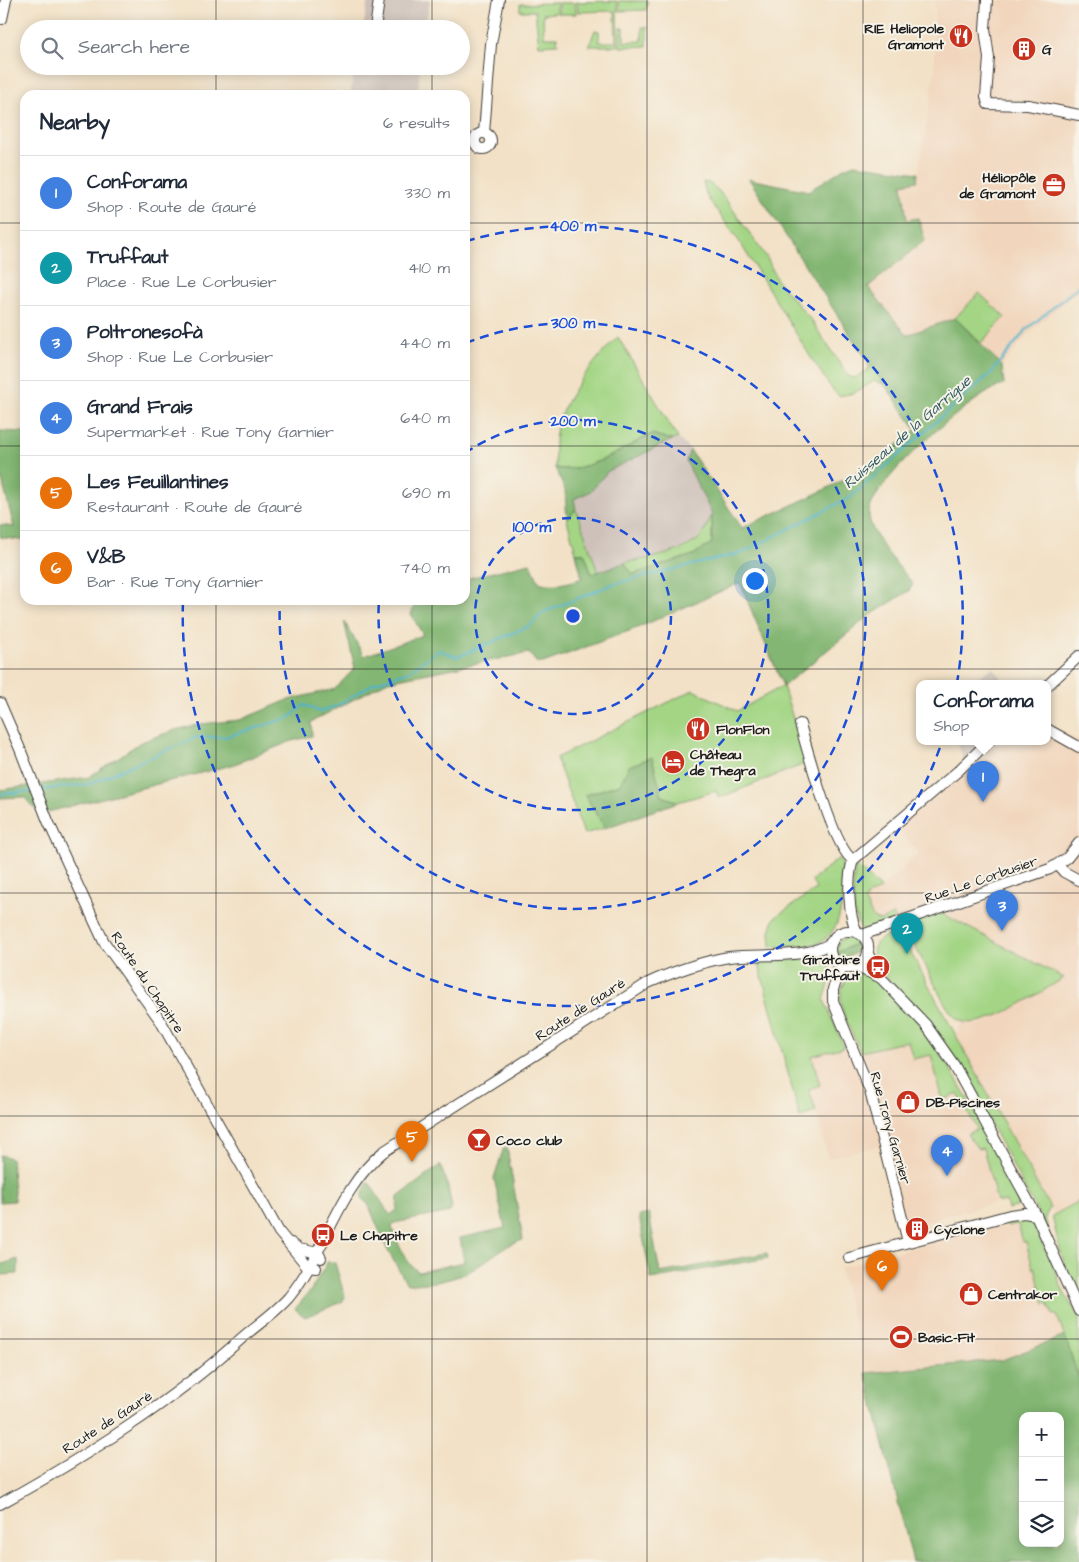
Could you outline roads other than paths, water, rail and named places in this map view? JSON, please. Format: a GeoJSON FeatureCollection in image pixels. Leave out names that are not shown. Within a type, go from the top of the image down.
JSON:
{"type":"FeatureCollection","features":[{"type":"Feature","properties":{"kind":"street"},"geometry":{"type":"LineString","coordinates":[[2,19],[6,0]]}},
{"type":"Feature","properties":{"kind":"street"},"geometry":{"type":"LineString","coordinates":[[376,20],[379,0]]}},
{"type":"Feature","properties":{"kind":"street"},"geometry":{"type":"LineString","coordinates":[[484,133],[491,44],[499,0]]}},
{"type":"Feature","properties":{"kind":"street"},"geometry":{"type":"LineString","coordinates":[[987,0],[986,29],[990,58],[986,97],[988,104],[1028,104],[1079,115]]}},
{"type":"Feature","properties":{"kind":"street"},"geometry":{"type":"LineString","coordinates":[[1051,683],[1075,668],[1079,656]]}},
{"type":"Feature","properties":{"kind":"street","name":"Route du Chapitre"},"geometry":{"type":"LineString","coordinates":[[0,703],[48,821],[104,942],[160,1020],[270,1217],[284,1238],[313,1268]]}},
{"type":"Feature","properties":{"kind":"street"},"geometry":{"type":"LineString","coordinates":[[800,724],[826,807],[844,853],[853,860]]}},
{"type":"Feature","properties":{"kind":"street"},"geometry":{"type":"LineString","coordinates":[[1051,731],[1079,747]]}},
{"type":"Feature","properties":{"kind":"street"},"geometry":{"type":"LineString","coordinates":[[985,745],[953,776],[853,860],[850,867],[852,922],[867,942],[868,952],[880,977],[926,1025],[950,1058],[1036,1215],[1079,1311]]}},
{"type":"Feature","properties":{"kind":"street","name":"Rue Le Corbusier"},"geometry":{"type":"LineString","coordinates":[[859,933],[884,929],[906,919],[1043,873],[1058,865],[1072,854],[1079,843]]}},
{"type":"Feature","properties":{"kind":"street"},"geometry":{"type":"LineString","coordinates":[[1058,865],[1064,872],[1079,880]]}},
{"type":"Feature","properties":{"kind":"street"},"geometry":{"type":"LineString","coordinates":[[850,906],[841,932],[832,942],[830,951],[833,960],[842,967],[854,968],[880,977]]}},
{"type":"Feature","properties":{"kind":"street"},"geometry":{"type":"LineString","coordinates":[[854,968],[863,963],[868,952],[884,929]]}},
{"type":"Feature","properties":{"kind":"street"},"geometry":{"type":"LineString","coordinates":[[841,932],[859,933]]}},
{"type":"Feature","properties":{"kind":"street","name":"Route de Gauré"},"geometry":{"type":"LineString","coordinates":[[0,1504],[140,1419],[224,1355],[287,1298],[313,1268],[358,1188],[391,1148],[648,983],[676,970],[708,961],[752,955],[805,952],[817,950],[832,942]]}},
{"type":"Feature","properties":{"kind":"street","name":"Route de Gauré"},"geometry":{"type":"LineString","coordinates":[[805,952],[833,960]]}},
{"type":"Feature","properties":{"kind":"street","name":"Rue Tony Garnier"},"geometry":{"type":"LineString","coordinates":[[842,967],[833,989],[833,1001],[870,1091],[908,1242]]}},
{"type":"Feature","properties":{"kind":"street"},"geometry":{"type":"LineString","coordinates":[[849,1258],[1019,1213],[1036,1215]]}},
{"type":"Feature","properties":{"kind":"street","name":"Route du Chapitre"},"geometry":{"type":"LineString","coordinates":[[284,1238],[300,1249],[319,1256]]}},
{"type":"Feature","properties":{"kind":"street"},"geometry":{"type":"LineString","coordinates":[[1070,1294],[1079,1302]]}},
{"type":"Feature","properties":{"kind":"waterway","name":"Ruisseau de la Garrigue"},"geometry":{"type":"LineString","coordinates":[[40,790],[89,784],[197,737],[225,737],[289,718],[304,705],[320,712],[338,705],[374,683],[409,671],[439,650],[457,657],[529,626],[544,612],[613,584],[742,553],[851,497],[991,373],[1027,329],[1079,286]]}},
{"type":"Feature","properties":{"kind":"waterway","name":"Ruisseau de la Garrigue"},"geometry":{"type":"LineString","coordinates":[[0,794],[32,791]]}},
{"type":"Feature","properties":{"kind":"place","name":"RIE Heliopole Gramont"},"geometry":{"type":"Point","coordinates":[961,36]}},
{"type":"Feature","properties":{"kind":"place","name":"G"},"geometry":{"type":"Point","coordinates":[1024,49]}},
{"type":"Feature","properties":{"kind":"place","name":"Héliopôle de Gramont"},"geometry":{"type":"Point","coordinates":[1054,185]}},
{"type":"Feature","properties":{"kind":"place","name":"FlonFlon"},"geometry":{"type":"Point","coordinates":[698,729]}},
{"type":"Feature","properties":{"kind":"place","name":"Château de Thegra"},"geometry":{"type":"Point","coordinates":[673,762]}},
{"type":"Feature","properties":{"kind":"place","name":"Conforama"},"geometry":{"type":"Point","coordinates":[983,802]}},
{"type":"Feature","properties":{"kind":"place","name":"Poltronesofà"},"geometry":{"type":"Point","coordinates":[1002,931]}},
{"type":"Feature","properties":{"kind":"place","name":"Truffaut"},"geometry":{"type":"Point","coordinates":[907,954]}},
{"type":"Feature","properties":{"kind":"place","name":"Giratoire Truffaut"},"geometry":{"type":"Point","coordinates":[878,967]}},
{"type":"Feature","properties":{"kind":"place","name":"DB-Piscines"},"geometry":{"type":"Point","coordinates":[908,1102]}},
{"type":"Feature","properties":{"kind":"place","name":"Coco club"},"geometry":{"type":"Point","coordinates":[479,1140]}},
{"type":"Feature","properties":{"kind":"place","name":"Les Feuillantines"},"geometry":{"type":"Point","coordinates":[412,1162]}},
{"type":"Feature","properties":{"kind":"place","name":"Grand Frais"},"geometry":{"type":"Point","coordinates":[947,1176]}},
{"type":"Feature","properties":{"kind":"place","name":"Cyclone"},"geometry":{"type":"Point","coordinates":[917,1229]}},
{"type":"Feature","properties":{"kind":"place","name":"Le Chapitre"},"geometry":{"type":"Point","coordinates":[323,1235]}},
{"type":"Feature","properties":{"kind":"place","name":"V&B"},"geometry":{"type":"Point","coordinates":[882,1291]}},
{"type":"Feature","properties":{"kind":"place","name":"Centrakor"},"geometry":{"type":"Point","coordinates":[971,1294]}},
{"type":"Feature","properties":{"kind":"place","name":"Basic-Fit"},"geometry":{"type":"Point","coordinates":[901,1337]}}]}
